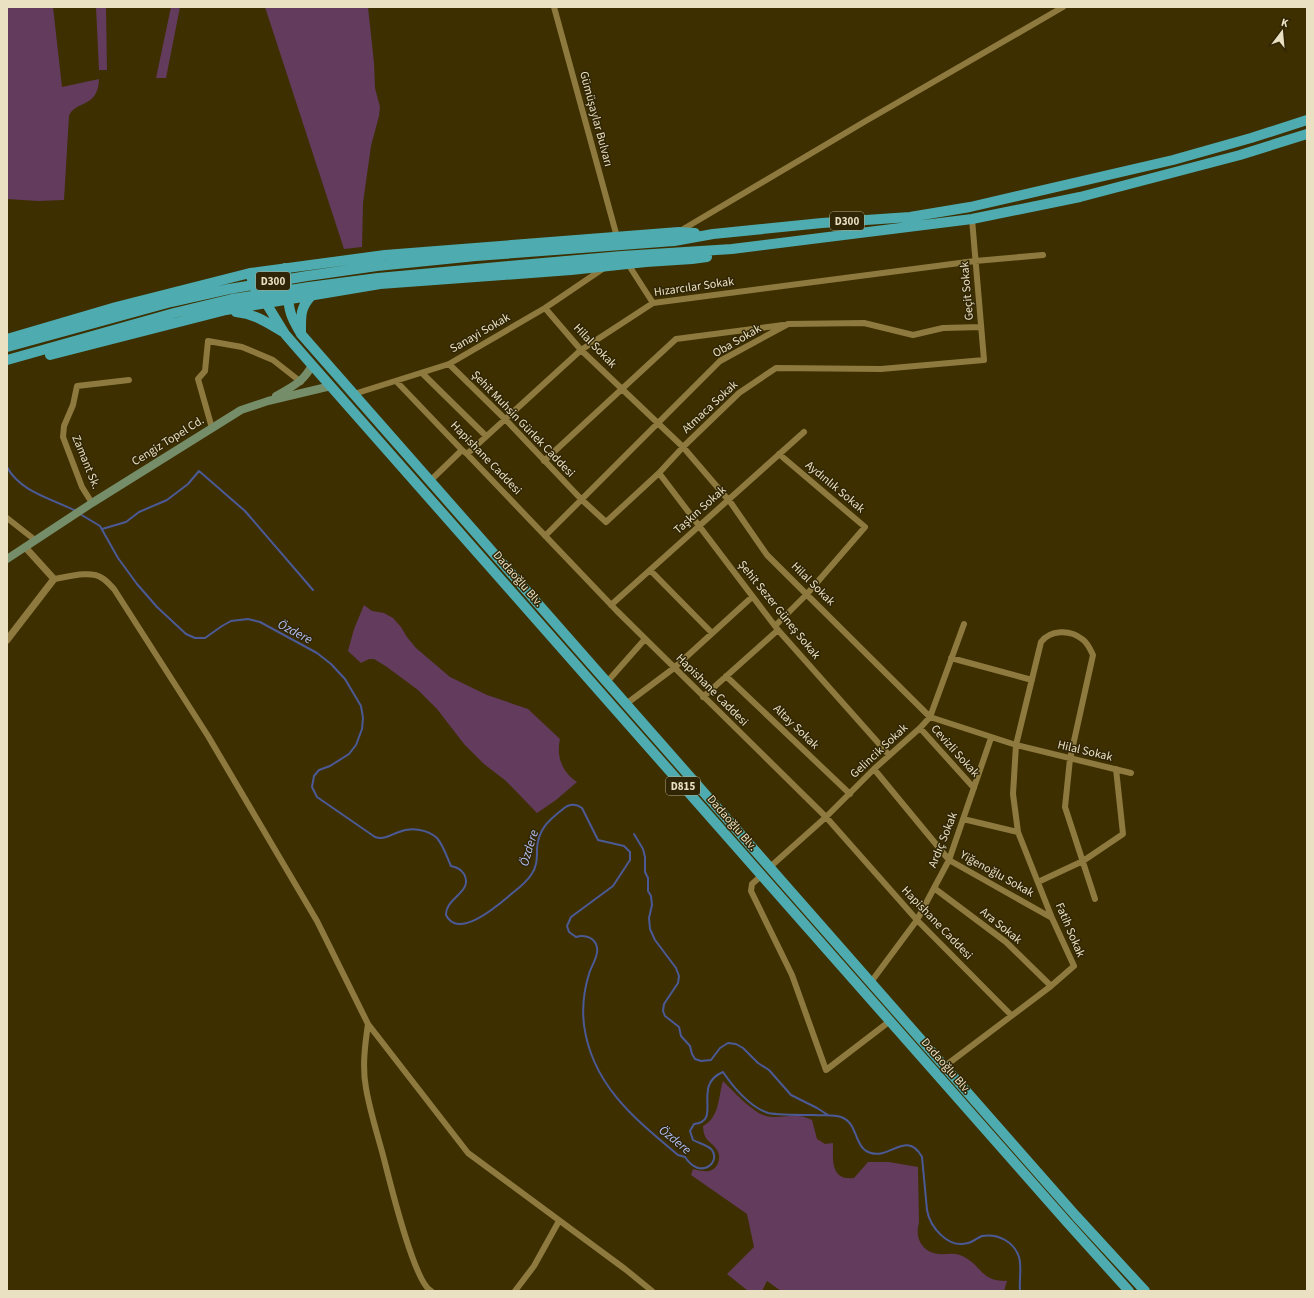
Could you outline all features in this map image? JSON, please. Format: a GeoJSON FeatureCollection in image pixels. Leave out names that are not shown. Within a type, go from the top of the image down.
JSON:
{"type":"FeatureCollection","features":[{"type":"Feature","properties":{"kind":"highway","name":"D300"},"geometry":{"type":"LineString","coordinates":[[7,347],[171,302],[229,289],[307,276],[377,266],[476,256],[674,241],[713,234],[822,223],[910,217],[970,207],[1173,160],[1251,138],[1307,120]]}},
{"type":"Feature","properties":{"kind":"highway","name":"D300"},"geometry":{"type":"LineString","coordinates":[[7,360],[174,313],[232,299],[309,286],[378,278],[622,256],[732,250],[972,219],[1080,197],[1240,155],[1307,134]]}},
{"type":"Feature","properties":{"kind":"highway"},"geometry":{"type":"LineString","coordinates":[[7,339],[116,307],[250,272],[385,255],[679,232],[713,234]]}},
{"type":"Feature","properties":{"kind":"highway"},"geometry":{"type":"LineString","coordinates":[[7,366],[226,310],[380,284],[692,259],[716,255],[732,250]]}},
{"type":"Feature","properties":{"kind":"highway","name":"Dadaoğlu Blv."},"geometry":{"type":"LineString","coordinates":[[285,268],[291,316],[301,334],[1076,1216],[1145,1291]]}},
{"type":"Feature","properties":{"kind":"highway","name":"Dadaoğlu Blv."},"geometry":{"type":"LineString","coordinates":[[250,272],[254,289],[266,303],[285,334],[1129,1291]]}},
{"type":"Feature","properties":{"kind":"highway"},"geometry":{"type":"LineString","coordinates":[[301,334],[301,314],[304,303],[311,296]]}},
{"type":"Feature","properties":{"kind":"highway"},"geometry":{"type":"LineString","coordinates":[[226,310],[247,313],[261,318],[285,334]]}},
{"type":"Feature","properties":{"kind":"main road"},"geometry":{"type":"LineString","coordinates":[[268,401],[301,382],[308,375],[312,365]]}},
{"type":"Feature","properties":{"kind":"main road"},"geometry":{"type":"LineString","coordinates":[[268,401],[331,386]]}},
{"type":"Feature","properties":{"kind":"main road","name":"Cengiz Topel Cd."},"geometry":{"type":"LineString","coordinates":[[35,540],[88,505],[241,410],[268,401]]}},
{"type":"Feature","properties":{"kind":"main road"},"geometry":{"type":"LineString","coordinates":[[7,559],[35,540]]}},
{"type":"Feature","properties":{"kind":"street","name":"Gümüşaylar Bulvarı"},"geometry":{"type":"LineString","coordinates":[[554,7],[617,237]]}},
{"type":"Feature","properties":{"kind":"street"},"geometry":{"type":"LineString","coordinates":[[679,232],[864,122],[1063,7]]}},
{"type":"Feature","properties":{"kind":"street","name":"Geçit Sokak"},"geometry":{"type":"LineString","coordinates":[[972,219],[984,360]]}},
{"type":"Feature","properties":{"kind":"street","name":"Hızarcılar Sokak"},"geometry":{"type":"LineString","coordinates":[[430,481],[486,436],[581,350],[653,303],[975,261],[1043,255]]}},
{"type":"Feature","properties":{"kind":"street"},"geometry":{"type":"LineString","coordinates":[[628,264],[653,303]]}},
{"type":"Feature","properties":{"kind":"street","name":"Sanayi Sokak"},"geometry":{"type":"LineString","coordinates":[[354,394],[449,364],[545,308],[606,266]]}},
{"type":"Feature","properties":{"kind":"street","name":"Hilal Sokak"},"geometry":{"type":"LineString","coordinates":[[545,308],[581,350],[683,447],[729,500],[767,555],[930,717],[1016,746],[1131,773]]}},
{"type":"Feature","properties":{"kind":"street","name":"Oba Sokak"},"geometry":{"type":"LineString","coordinates":[[545,536],[720,361],[788,324],[864,323],[913,334],[943,328],[981,327]]}},
{"type":"Feature","properties":{"kind":"street"},"geometry":{"type":"LineString","coordinates":[[544,461],[621,388],[676,339],[788,324]]}},
{"type":"Feature","properties":{"kind":"street"},"geometry":{"type":"LineString","coordinates":[[212,428],[198,379],[205,370],[208,341],[242,347],[273,360],[301,382]]}},
{"type":"Feature","properties":{"kind":"street","name":"Atmaca Sokak"},"geometry":{"type":"LineString","coordinates":[[581,499],[606,522],[659,473],[683,447],[739,393],[776,368],[880,369],[984,360]]}},
{"type":"Feature","properties":{"kind":"street","name":"Şehit Muhsin Gürlek Caddesi"},"geometry":{"type":"LineString","coordinates":[[449,364],[505,419],[581,499]]}},
{"type":"Feature","properties":{"kind":"street"},"geometry":{"type":"LineString","coordinates":[[422,373],[486,436]]}},
{"type":"Feature","properties":{"kind":"street","name":"Zamant Sk."},"geometry":{"type":"LineString","coordinates":[[88,505],[63,437],[64,426],[73,405],[77,386],[129,380]]}},
{"type":"Feature","properties":{"kind":"street","name":"Hapishane Caddesi"},"geometry":{"type":"LineString","coordinates":[[396,381],[645,639],[826,817],[917,920],[1011,1015]]}},
{"type":"Feature","properties":{"kind":"street","name":"Taşkın Sokak"},"geometry":{"type":"LineString","coordinates":[[612,605],[804,432]]}},
{"type":"Feature","properties":{"kind":"street","name":"Aydınlık Sokak"},"geometry":{"type":"LineString","coordinates":[[703,697],[776,628],[865,527],[779,454]]}},
{"type":"Feature","properties":{"kind":"street","name":"Şehit Sezer Güneş Sokak"},"geometry":{"type":"LineString","coordinates":[[659,473],[776,628],[889,755]]}},
{"type":"Feature","properties":{"kind":"street"},"geometry":{"type":"LineString","coordinates":[[7,518],[35,540]]}},
{"type":"Feature","properties":{"kind":"street"},"geometry":{"type":"LineString","coordinates":[[25,547],[54,579]]}},
{"type":"Feature","properties":{"kind":"street"},"geometry":{"type":"LineString","coordinates":[[650,570],[712,634]]}},
{"type":"Feature","properties":{"kind":"street"},"geometry":{"type":"LineString","coordinates":[[7,640],[54,579],[86,574],[94,575],[102,577],[114,589],[208,736],[317,921],[368,1024],[468,1153],[652,1291]]}},
{"type":"Feature","properties":{"kind":"street"},"geometry":{"type":"LineString","coordinates":[[626,704],[674,668],[752,597]]}},
{"type":"Feature","properties":{"kind":"street","name":"Gelincik Sokak"},"geometry":{"type":"LineString","coordinates":[[770,867],[826,817],[930,717],[964,624]]}},
{"type":"Feature","properties":{"kind":"street","name":"Fatih Sokak"},"geometry":{"type":"LineString","coordinates":[[945,1066],[1074,966],[1052,918],[1018,832],[1013,794],[1016,746],[1041,642],[1049,635],[1066,633],[1082,638],[1093,655],[1070,759]]}},
{"type":"Feature","properties":{"kind":"street"},"geometry":{"type":"LineString","coordinates":[[607,682],[645,639]]}},
{"type":"Feature","properties":{"kind":"street"},"geometry":{"type":"LineString","coordinates":[[952,658],[1032,680]]}},
{"type":"Feature","properties":{"kind":"street","name":"Altay Sokak"},"geometry":{"type":"LineString","coordinates":[[726,676],[850,794]]}},
{"type":"Feature","properties":{"kind":"street","name":"Cevizli Sokak"},"geometry":{"type":"LineString","coordinates":[[920,728],[974,788]]}},
{"type":"Feature","properties":{"kind":"street","name":"Ardıç Sokak"},"geometry":{"type":"LineString","coordinates":[[871,982],[917,920],[949,860],[991,738]]}},
{"type":"Feature","properties":{"kind":"street"},"geometry":{"type":"LineString","coordinates":[[1070,759],[1065,807],[1095,899]]}},
{"type":"Feature","properties":{"kind":"street"},"geometry":{"type":"LineString","coordinates":[[1038,882],[1083,861],[1123,834],[1116,769]]}},
{"type":"Feature","properties":{"kind":"street","name":"Yiğenoğlu Sokak"},"geometry":{"type":"LineString","coordinates":[[874,770],[949,860],[1052,918]]}},
{"type":"Feature","properties":{"kind":"street"},"geometry":{"type":"LineString","coordinates":[[964,819],[1018,832]]}},
{"type":"Feature","properties":{"kind":"street"},"geometry":{"type":"LineString","coordinates":[[762,875],[752,884],[751,891],[792,975],[826,1070],[890,1021]]}},
{"type":"Feature","properties":{"kind":"street","name":"Ara Sokak"},"geometry":{"type":"LineString","coordinates":[[934,888],[1006,942],[1050,986]]}},
{"type":"Feature","properties":{"kind":"street"},"geometry":{"type":"LineString","coordinates":[[368,1024],[364,1058],[366,1088],[406,1239],[418,1272],[429,1290]]}},
{"type":"Feature","properties":{"kind":"street"},"geometry":{"type":"LineString","coordinates":[[515,1291],[534,1266],[559,1221]]}},
{"type":"Feature","properties":{"kind":"shaded area"},"geometry":{"type":"Polygon","coordinates":[[[7,7],[53,7],[62,87],[99,79],[98,89],[91,100],[76,108],[69,116],[64,200],[38,201],[7,199],[7,7]]]}},
{"type":"Feature","properties":{"kind":"shaded area"},"geometry":{"type":"Polygon","coordinates":[[[96,7],[106,7],[107,70],[99,70],[96,7]]]}},
{"type":"Feature","properties":{"kind":"shaded area"},"geometry":{"type":"Polygon","coordinates":[[[171,7],[180,7],[166,78],[156,78],[171,7]]]}},
{"type":"Feature","properties":{"kind":"shaded area"},"geometry":{"type":"Polygon","coordinates":[[[265,7],[368,7],[375,88],[380,107],[371,146],[363,203],[362,247],[344,249],[265,7]]]}},
{"type":"Feature","properties":{"kind":"shaded area"},"geometry":{"type":"Polygon","coordinates":[[[364,605],[372,611],[384,613],[393,618],[416,648],[450,677],[487,695],[528,709],[560,739],[559,751],[561,763],[567,773],[577,782],[556,800],[537,813],[506,781],[484,764],[464,744],[437,709],[418,690],[374,659],[369,659],[361,663],[348,651],[354,629],[364,605]]]}},
{"type":"Feature","properties":{"kind":"shaded area"},"geometry":{"type":"Polygon","coordinates":[[[723,1081],[743,1101],[761,1114],[772,1117],[799,1116],[812,1120],[817,1139],[825,1144],[833,1143],[834,1168],[841,1176],[846,1178],[854,1178],[868,1162],[889,1162],[918,1167],[918,1234],[921,1244],[928,1251],[933,1253],[955,1254],[962,1256],[972,1262],[983,1273],[992,1279],[1007,1281],[1004,1291],[781,1291],[767,1281],[762,1291],[748,1291],[727,1274],[754,1247],[747,1214],[691,1175],[693,1169],[709,1171],[717,1165],[719,1159],[718,1153],[715,1147],[706,1138],[703,1126],[713,1117],[718,1106],[723,1081]]]}},
{"type":"Feature","properties":{"kind":"waterway","name":"Özdere"},"geometry":{"type":"LineString","coordinates":[[7,467],[13,476],[28,489],[76,511]]}},
{"type":"Feature","properties":{"kind":"waterway"},"geometry":{"type":"LineString","coordinates":[[102,529],[126,522],[139,512],[167,500],[188,484],[199,471],[245,511],[313,590]]}},
{"type":"Feature","properties":{"kind":"waterway","name":"Özdere"},"geometry":{"type":"LineString","coordinates":[[80,514],[100,526],[118,558],[137,584],[157,607],[186,634],[195,638],[205,638],[231,621],[248,619],[260,622],[317,653],[331,664],[345,679],[361,706],[363,718],[362,729],[356,745],[349,754],[330,766],[319,770],[314,776],[312,787],[317,797],[375,837],[385,838],[403,830],[413,829],[423,831],[437,838],[451,866],[461,871],[466,880],[465,886],[447,909],[446,915],[452,922],[459,924],[468,923],[478,919],[496,907],[523,884],[529,878],[536,866],[538,842],[542,830],[553,817],[568,806],[574,805],[582,808],[598,840],[624,846],[630,852],[630,860],[613,886],[571,917],[567,926],[569,932],[576,937],[583,936],[592,939],[597,948],[597,954],[586,986],[583,1012],[584,1025],[589,1046],[596,1066],[606,1083],[631,1114],[678,1155],[685,1157],[691,1164],[703,1168],[708,1167],[714,1160],[712,1150],[706,1145],[693,1140],[690,1131],[694,1124],[702,1122],[706,1117],[709,1085],[714,1078],[723,1072],[748,1101],[768,1113],[784,1115],[831,1115],[841,1117],[851,1124],[861,1146],[871,1153],[878,1154],[904,1145],[916,1149],[922,1157],[927,1210],[936,1229],[947,1240],[954,1243],[968,1243],[982,1236],[988,1235],[1005,1240],[1013,1247],[1019,1257],[1020,1291]]}},
{"type":"Feature","properties":{"kind":"waterway"},"geometry":{"type":"LineString","coordinates":[[634,834],[643,849],[645,857],[645,872],[648,878],[648,891],[651,896],[652,905],[649,918],[650,929],[655,940],[676,968],[679,976],[678,983],[664,1004],[663,1011],[665,1016],[679,1027],[681,1036],[690,1046],[695,1059],[701,1061],[711,1060],[720,1048],[728,1043],[736,1044],[743,1048],[758,1063],[769,1070],[791,1095],[828,1115]]}}]}
